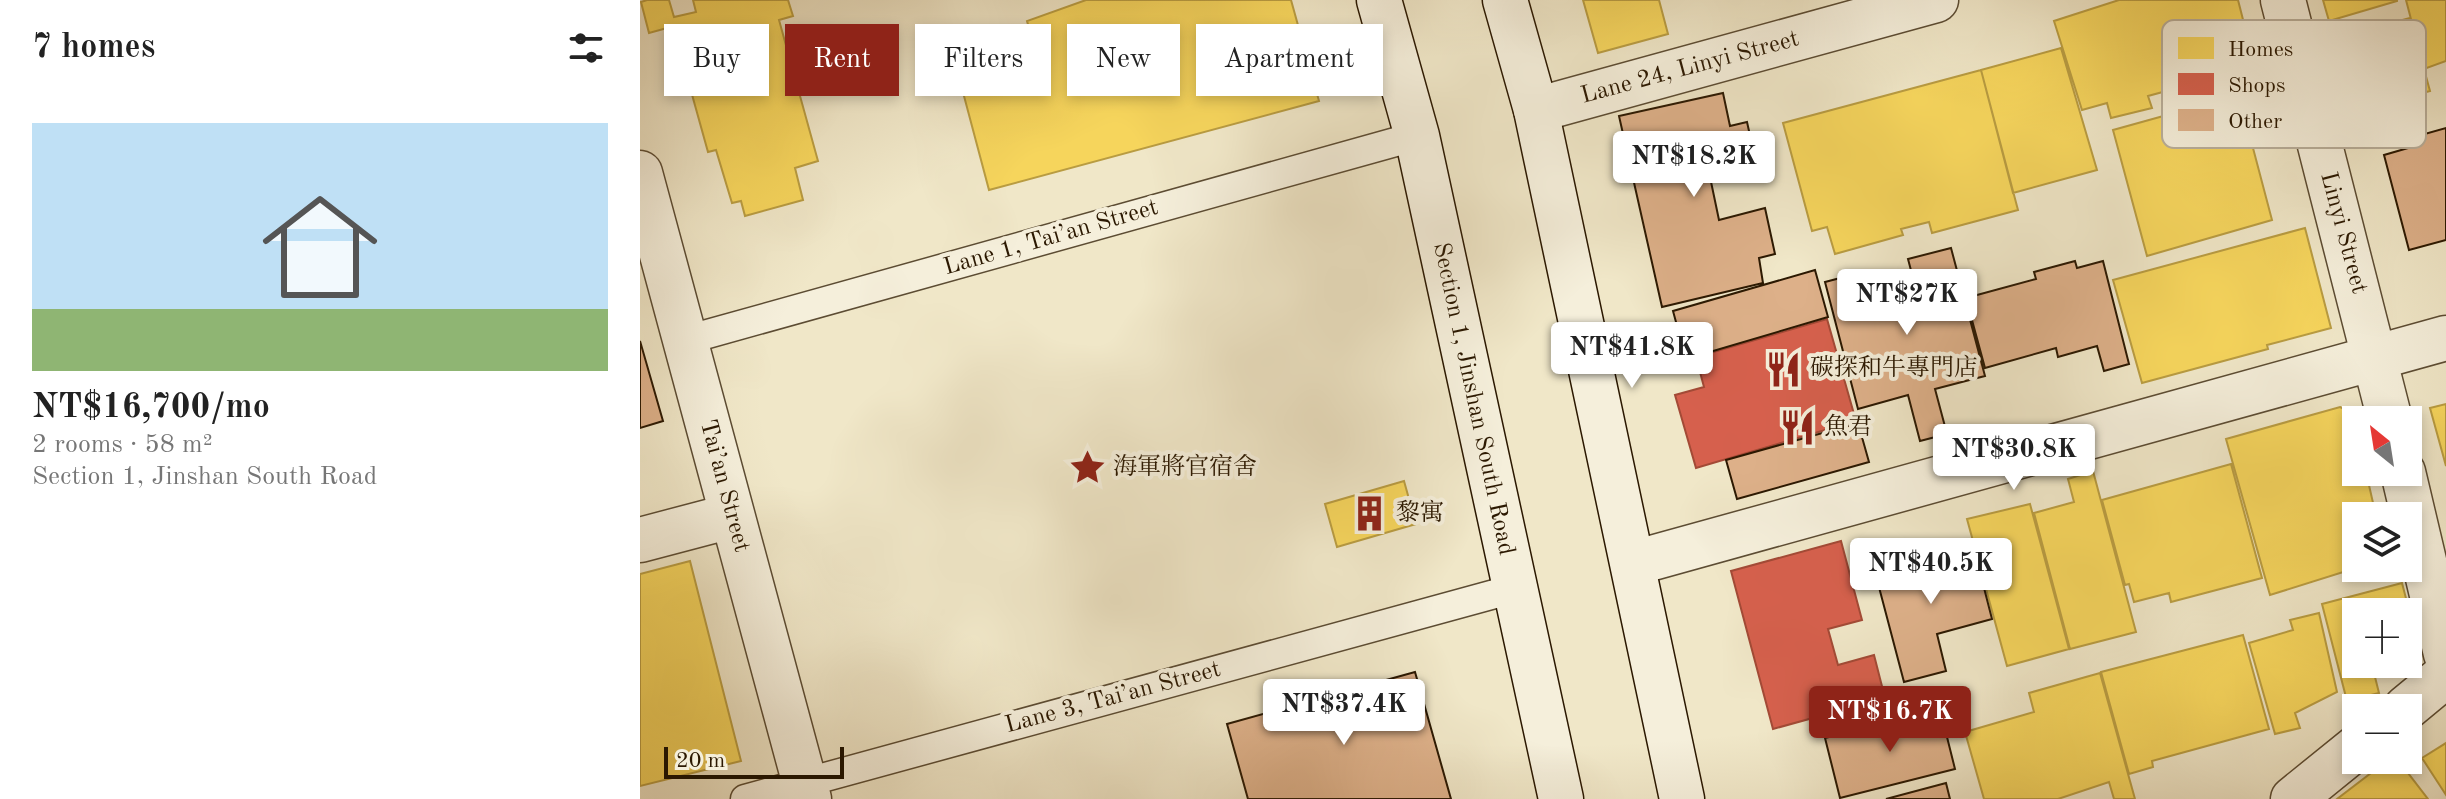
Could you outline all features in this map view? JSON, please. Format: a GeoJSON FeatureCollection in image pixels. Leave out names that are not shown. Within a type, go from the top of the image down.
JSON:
{"type":"FeatureCollection","features":[{"type":"Feature","properties":{"kind":"street","name":"Section 1, Jinshan South Road"},"geometry":{"type":"LineString","coordinates":[[1379,0],[1417,136],[1561,799]]}},
{"type":"Feature","properties":{"kind":"street"},"geometry":{"type":"LineString","coordinates":[[1505,0],[1536,110],[1682,799]]}},
{"type":"Feature","properties":{"kind":"street","name":"Lane 24, Linyi Street"},"geometry":{"type":"LineString","coordinates":[[1536,110],[1936,0]]}},
{"type":"Feature","properties":{"kind":"street","name":"Linyi Street"},"geometry":{"type":"LineString","coordinates":[[2283,0],[2288,20]]}},
{"type":"Feature","properties":{"kind":"street","name":"Linyi Street"},"geometry":{"type":"LineString","coordinates":[[2321,148],[2387,406]]}},
{"type":"Feature","properties":{"kind":"street","name":"Tai’an Street"},"geometry":{"type":"LineString","coordinates":[[640,173],[807,791]]}},
{"type":"Feature","properties":{"kind":"street"},"geometry":{"type":"LineString","coordinates":[[1634,563],[2446,338]]}},
{"type":"Feature","properties":{"kind":"street"},"geometry":{"type":"LineString","coordinates":[[2406,486],[2446,654]]}},
{"type":"Feature","properties":{"kind":"street"},"geometry":{"type":"LineString","coordinates":[[640,540],[731,516]]}},
{"type":"Feature","properties":{"kind":"street"},"geometry":{"type":"LineString","coordinates":[[2422,695],[2446,675]]}},
{"type":"Feature","properties":{"kind":"street"},"geometry":{"type":"LineString","coordinates":[[2293,799],[2342,759]]}},
{"type":"Feature","properties":{"kind":"lane","name":"Lane 1, Tai’an Street"},"geometry":{"type":"LineString","coordinates":[[686,340],[1417,136]]}},
{"type":"Feature","properties":{"kind":"lane","name":"Lane 3, Tai’an Street"},"geometry":{"type":"LineString","coordinates":[[745,799],[807,791],[1513,589]]}},
{"type":"Feature","properties":{"kind":"building: Homes"},"geometry":{"type":"Polygon","coordinates":[[[669,0],[674,17],[696,12],[693,0],[788,0],[793,16],[779,20],[785,42],[785,96],[800,96],[818,161],[795,168],[803,200],[745,216],[741,201],[732,203],[716,150],[708,152],[692,96],[769,96],[769,24],[664,24],[664,29],[649,33],[641,2],[669,0]]]}},
{"type":"Feature","properties":{"kind":"building: Homes"},"geometry":{"type":"Polygon","coordinates":[[[1086,0],[1291,0],[1298,24],[1196,24],[1196,96],[1318,96],[1319,101],[989,190],[964,96],[1051,96],[1051,24],[1028,24],[1027,21],[1086,0]]]}},
{"type":"Feature","properties":{"kind":"building: Homes"},"geometry":{"type":"Polygon","coordinates":[[[1583,0],[1659,0],[1668,34],[1598,53],[1583,0]]]}},
{"type":"Feature","properties":{"kind":"building: Homes"},"geometry":{"type":"Polygon","coordinates":[[[2119,0],[2238,0],[2243,20],[2162,20],[2162,92],[2148,96],[2152,108],[2111,118],[2107,103],[2082,110],[2054,21],[2119,0]]]}},
{"type":"Feature","properties":{"kind":"building: Homes"},"geometry":{"type":"Polygon","coordinates":[[[2323,0],[2397,0],[2332,20],[2329,20],[2323,0]]]}},
{"type":"Feature","properties":{"kind":"building: Homes"},"geometry":{"type":"Polygon","coordinates":[[[2406,0],[2446,0],[2446,61],[2426,68],[2426,20],[2411,20],[2406,0]]]}},
{"type":"Feature","properties":{"kind":"building: Homes"},"geometry":{"type":"Polygon","coordinates":[[[2061,48],[2097,170],[2013,193],[1981,70],[2061,48]]]}},
{"type":"Feature","properties":{"kind":"building: Homes"},"geometry":{"type":"Polygon","coordinates":[[[1981,70],[2018,210],[1932,233],[1929,222],[1901,229],[1903,235],[1835,254],[1827,227],[1812,231],[1783,123],[1981,70]]]}},
{"type":"Feature","properties":{"kind":"building: Homes"},"geometry":{"type":"Polygon","coordinates":[[[2162,116],[2162,148],[2253,148],[2272,220],[2147,256],[2113,130],[2162,116]]]}},
{"type":"Feature","properties":{"kind":"building: Homes"},"geometry":{"type":"Polygon","coordinates":[[[2305,228],[2331,328],[2267,345],[2268,349],[2142,383],[2113,280],[2305,228]]]}},
{"type":"Feature","properties":{"kind":"building: Homes"},"geometry":{"type":"Polygon","coordinates":[[[2446,404],[2446,466],[2430,408],[2446,404]]]}},
{"type":"Feature","properties":{"kind":"building: Homes"},"geometry":{"type":"Polygon","coordinates":[[[2342,408],[2342,486],[2369,486],[2373,502],[2342,502],[2342,572],[2270,595],[2226,439],[2342,408]]]}},
{"type":"Feature","properties":{"kind":"building: Homes"},"geometry":{"type":"Polygon","coordinates":[[[2231,464],[2262,578],[2171,602],[2169,593],[2134,602],[2129,584],[2125,585],[2102,500],[2231,464]]]}},
{"type":"Feature","properties":{"kind":"building: Homes"},"geometry":{"type":"Polygon","coordinates":[[[2093,471],[2136,632],[2070,649],[2034,513],[2074,502],[2068,479],[2093,471]]]}},
{"type":"Feature","properties":{"kind":"building: Homes","name":"黎寓"},"geometry":{"type":"Polygon","coordinates":[[[1404,481],[1416,524],[1337,547],[1325,504],[1404,481]]]}},
{"type":"Feature","properties":{"kind":"building: Homes"},"geometry":{"type":"Polygon","coordinates":[[[2030,504],[2069,649],[2007,666],[1967,519],[2030,504]]]}},
{"type":"Feature","properties":{"kind":"building: Homes"},"geometry":{"type":"Polygon","coordinates":[[[690,561],[741,761],[640,786],[640,574],[690,561]]]}},
{"type":"Feature","properties":{"kind":"building: Homes"},"geometry":{"type":"Polygon","coordinates":[[[2402,583],[2406,598],[2345,598],[2402,583]]]}},
{"type":"Feature","properties":{"kind":"building: Homes"},"geometry":{"type":"Polygon","coordinates":[[[2342,599],[2342,678],[2375,678],[2379,693],[2345,694],[2322,604],[2342,599]]]}},
{"type":"Feature","properties":{"kind":"building: Homes"},"geometry":{"type":"Polygon","coordinates":[[[2319,613],[2337,692],[2295,713],[2300,728],[2275,734],[2249,643],[2293,630],[2290,620],[2319,613]]]}},
{"type":"Feature","properties":{"kind":"building: Homes"},"geometry":{"type":"Polygon","coordinates":[[[2243,635],[2269,729],[2152,761],[2153,767],[2129,774],[2101,672],[2243,635]]]}},
{"type":"Feature","properties":{"kind":"building: Homes"},"geometry":{"type":"Polygon","coordinates":[[[2100,673],[2135,799],[2114,799],[2109,782],[2058,799],[1984,799],[1965,732],[2034,712],[2029,693],[2100,673]]]}},
{"type":"Feature","properties":{"kind":"building: Homes"},"geometry":{"type":"Polygon","coordinates":[[[2446,743],[2446,795],[2422,758],[2446,743]]]}},
{"type":"Feature","properties":{"kind":"building: Homes"},"geometry":{"type":"Polygon","coordinates":[[[2370,774],[2409,774],[2428,799],[2337,799],[2370,774]]]}},
{"type":"Feature","properties":{"kind":"building: Shops"},"geometry":{"type":"Polygon","coordinates":[[[1827,319],[1856,421],[1696,468],[1675,395],[1704,387],[1696,357],[1827,319]]]}},
{"type":"Feature","properties":{"kind":"building: Shops"},"geometry":{"type":"Polygon","coordinates":[[[1841,541],[1862,620],[1828,629],[1838,665],[1874,655],[1885,698],[1773,729],[1731,571],[1841,541]]]}},
{"type":"Feature","properties":{"kind":"building: Other"},"geometry":{"type":"Polygon","coordinates":[[[1723,93],[1730,126],[1747,122],[1757,167],[1710,177],[1719,220],[1765,208],[1775,254],[1759,258],[1763,283],[1662,307],[1619,116],[1723,93]]]}},
{"type":"Feature","properties":{"kind":"building: Other"},"geometry":{"type":"Polygon","coordinates":[[[2446,128],[2446,240],[2409,250],[2384,155],[2408,148],[2426,148],[2426,134],[2446,128]]]}},
{"type":"Feature","properties":{"kind":"building: Other"},"geometry":{"type":"Polygon","coordinates":[[[1951,248],[1985,376],[1935,389],[1947,434],[1920,441],[1908,395],[1858,409],[1825,282],[1867,271],[1871,289],[1913,278],[1908,259],[1951,248]]]}},
{"type":"Feature","properties":{"kind":"building: Other"},"geometry":{"type":"Polygon","coordinates":[[[2075,261],[2077,268],[2103,261],[2129,364],[2104,371],[2097,346],[2058,357],[2056,348],[1985,368],[1966,298],[2036,279],[2034,272],[2075,261]]]}},
{"type":"Feature","properties":{"kind":"building: Other"},"geometry":{"type":"Polygon","coordinates":[[[1815,270],[1828,317],[1686,359],[1673,311],[1815,270]]]}},
{"type":"Feature","properties":{"kind":"building: Other"},"geometry":{"type":"Polygon","coordinates":[[[640,341],[663,421],[640,428],[640,341]]]}},
{"type":"Feature","properties":{"kind":"building: Other"},"geometry":{"type":"Polygon","coordinates":[[[1858,423],[1869,462],[1737,499],[1726,460],[1858,423]]]}},
{"type":"Feature","properties":{"kind":"building: Other"},"geometry":{"type":"Polygon","coordinates":[[[1973,545],[1992,619],[1937,634],[1946,671],[1904,682],[1875,572],[1973,545]]]}},
{"type":"Feature","properties":{"kind":"building: Other"},"geometry":{"type":"Polygon","coordinates":[[[1415,672],[1451,799],[1248,799],[1227,724],[1415,672]]]}},
{"type":"Feature","properties":{"kind":"building: Other"},"geometry":{"type":"Polygon","coordinates":[[[1940,709],[1955,769],[1840,798],[1825,738],[1940,709]]]}},
{"type":"Feature","properties":{"kind":"building: Other"},"geometry":{"type":"Polygon","coordinates":[[[1946,783],[1950,799],[1886,799],[1946,783]]]}},
{"type":"Feature","properties":{"kind":"place","name":"碳探和牛專門店"},"geometry":{"type":"Point","coordinates":[1784,369]}},
{"type":"Feature","properties":{"kind":"place","name":"魚君"},"geometry":{"type":"Point","coordinates":[1798,428]}},
{"type":"Feature","properties":{"kind":"place","name":"海軍將官宿舍"},"geometry":{"type":"Point","coordinates":[1087,468]}},
{"type":"Feature","properties":{"kind":"place","name":"黎寓"},"geometry":{"type":"Point","coordinates":[1370,514]}}]}
